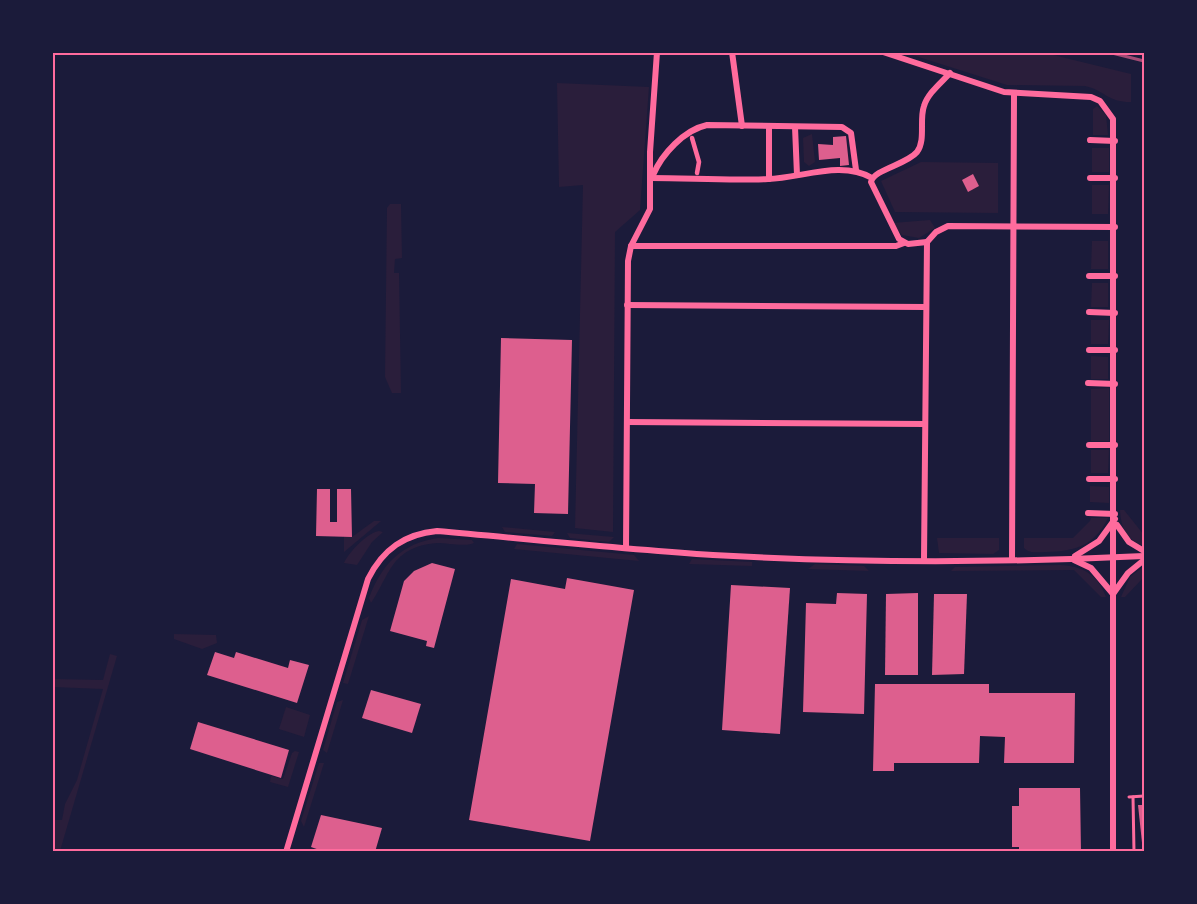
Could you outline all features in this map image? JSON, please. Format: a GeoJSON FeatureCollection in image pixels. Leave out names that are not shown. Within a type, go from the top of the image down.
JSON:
{"type":"FeatureCollection","features":[{"type":"Feature","properties":{"kind":"street"},"geometry":{"type":"LineString","coordinates":[[626,548],[628,261],[631,246],[648,216],[657,52]]}},
{"type":"Feature","properties":{"kind":"street"},"geometry":{"type":"LineString","coordinates":[[732,52],[742,126]]}},
{"type":"Feature","properties":{"kind":"street"},"geometry":{"type":"LineString","coordinates":[[883,52],[1014,94],[1082,95],[1100,101],[1108,109],[1113,119],[1115,141],[1113,852]]}},
{"type":"Feature","properties":{"kind":"street"},"geometry":{"type":"LineString","coordinates":[[872,178],[916,153],[920,144],[924,105],[950,73]]}},
{"type":"Feature","properties":{"kind":"street"},"geometry":{"type":"LineString","coordinates":[[1012,559],[1014,94]]}},
{"type":"Feature","properties":{"kind":"street"},"geometry":{"type":"LineString","coordinates":[[651,178],[663,156],[694,129],[707,125],[848,129],[851,133],[856,170]]}},
{"type":"Feature","properties":{"kind":"street"},"geometry":{"type":"LineString","coordinates":[[769,126],[769,179]]}},
{"type":"Feature","properties":{"kind":"street"},"geometry":{"type":"LineString","coordinates":[[795,127],[796,175]]}},
{"type":"Feature","properties":{"kind":"street"},"geometry":{"type":"LineString","coordinates":[[692,138],[698,155],[697,173]]}},
{"type":"Feature","properties":{"kind":"street"},"geometry":{"type":"LineString","coordinates":[[1090,140],[1115,141]]}},
{"type":"Feature","properties":{"kind":"street"},"geometry":{"type":"LineString","coordinates":[[651,178],[769,179],[856,170],[872,178]]}},
{"type":"Feature","properties":{"kind":"street"},"geometry":{"type":"LineString","coordinates":[[872,178],[894,232],[904,243]]}},
{"type":"Feature","properties":{"kind":"street"},"geometry":{"type":"LineString","coordinates":[[1090,178],[1115,178]]}},
{"type":"Feature","properties":{"kind":"street"},"geometry":{"type":"LineString","coordinates":[[924,560],[927,242],[936,232],[948,226],[1115,227]]}},
{"type":"Feature","properties":{"kind":"street"},"geometry":{"type":"LineString","coordinates":[[631,246],[896,246],[904,243],[927,242]]}},
{"type":"Feature","properties":{"kind":"street"},"geometry":{"type":"LineString","coordinates":[[1089,276],[1115,276]]}},
{"type":"Feature","properties":{"kind":"street"},"geometry":{"type":"LineString","coordinates":[[627,304],[926,307]]}},
{"type":"Feature","properties":{"kind":"street"},"geometry":{"type":"LineString","coordinates":[[1089,312],[1115,313]]}},
{"type":"Feature","properties":{"kind":"street"},"geometry":{"type":"LineString","coordinates":[[1089,350],[1115,350]]}},
{"type":"Feature","properties":{"kind":"street"},"geometry":{"type":"LineString","coordinates":[[1088,383],[1115,384]]}},
{"type":"Feature","properties":{"kind":"street"},"geometry":{"type":"LineString","coordinates":[[627,422],[926,424]]}},
{"type":"Feature","properties":{"kind":"street"},"geometry":{"type":"LineString","coordinates":[[1089,445],[1115,445]]}},
{"type":"Feature","properties":{"kind":"street"},"geometry":{"type":"LineString","coordinates":[[1089,479],[1115,479]]}},
{"type":"Feature","properties":{"kind":"street"},"geometry":{"type":"LineString","coordinates":[[1088,513],[1115,516]]}},
{"type":"Feature","properties":{"kind":"street"},"geometry":{"type":"LineString","coordinates":[[1071,558],[1099,541],[1115,516]]}},
{"type":"Feature","properties":{"kind":"street"},"geometry":{"type":"LineString","coordinates":[[1115,516],[1120,533],[1144,556]]}},
{"type":"Feature","properties":{"kind":"street"},"geometry":{"type":"LineString","coordinates":[[285,852],[368,579],[378,562],[399,541],[415,534],[437,531],[734,555],[924,560],[1144,556]]}},
{"type":"Feature","properties":{"kind":"street"},"geometry":{"type":"LineString","coordinates":[[1113,595],[1128,573],[1144,556]]}},
{"type":"Feature","properties":{"kind":"street"},"geometry":{"type":"LineString","coordinates":[[1071,558],[1091,568],[1113,595]]}},
{"type":"Feature","properties":{"kind":"lane"},"geometry":{"type":"LineString","coordinates":[[1134,852],[1131,797],[1144,796]]}},
{"type":"Feature","properties":{"kind":"shaded area"},"geometry":{"type":"Polygon","coordinates":[[[906,53],[1045,53],[1131,74],[1131,102],[1111,98],[1085,86],[1007,85],[906,53]]]}},
{"type":"Feature","properties":{"kind":"shaded area"},"geometry":{"type":"Polygon","coordinates":[[[557,83],[649,87],[640,210],[615,232],[613,532],[575,528],[583,185],[559,187],[557,83]]]}},
{"type":"Feature","properties":{"kind":"shaded area"},"geometry":{"type":"Polygon","coordinates":[[[1097,106],[1106,115],[1108,135],[1093,135],[1093,109],[1097,106]]]}},
{"type":"Feature","properties":{"kind":"shaded area"},"geometry":{"type":"Polygon","coordinates":[[[812,134],[815,162],[809,166],[804,162],[803,138],[812,134]]]}},
{"type":"Feature","properties":{"kind":"shaded area"},"geometry":{"type":"Polygon","coordinates":[[[1092,148],[1109,148],[1109,172],[1092,172],[1092,148]]]}},
{"type":"Feature","properties":{"kind":"shaded area"},"geometry":{"type":"Polygon","coordinates":[[[921,162],[998,163],[998,213],[895,212],[881,181],[921,162]]]}},
{"type":"Feature","properties":{"kind":"shaded area"},"geometry":{"type":"Polygon","coordinates":[[[1092,185],[1109,185],[1108,214],[1092,214],[1092,185]]]}},
{"type":"Feature","properties":{"kind":"shaded area"},"geometry":{"type":"Polygon","coordinates":[[[390,204],[401,204],[402,258],[395,259],[394,273],[399,273],[401,393],[392,393],[385,377],[387,208],[390,204]]]}},
{"type":"Feature","properties":{"kind":"shaded area"},"geometry":{"type":"Polygon","coordinates":[[[930,220],[935,228],[919,238],[902,235],[892,223],[930,220]]]}},
{"type":"Feature","properties":{"kind":"shaded area"},"geometry":{"type":"Polygon","coordinates":[[[1092,241],[1108,241],[1108,269],[1091,269],[1092,241]]]}},
{"type":"Feature","properties":{"kind":"shaded area"},"geometry":{"type":"Polygon","coordinates":[[[1092,283],[1108,283],[1108,307],[1091,307],[1092,283]]]}},
{"type":"Feature","properties":{"kind":"shaded area"},"geometry":{"type":"Polygon","coordinates":[[[1091,320],[1109,320],[1108,344],[1091,344],[1091,320]]]}},
{"type":"Feature","properties":{"kind":"shaded area"},"geometry":{"type":"Polygon","coordinates":[[[1091,356],[1108,357],[1108,379],[1091,379],[1091,356]]]}},
{"type":"Feature","properties":{"kind":"shaded area"},"geometry":{"type":"Polygon","coordinates":[[[1109,388],[1109,441],[1091,441],[1091,389],[1109,388]]]}},
{"type":"Feature","properties":{"kind":"shaded area"},"geometry":{"type":"Polygon","coordinates":[[[1091,450],[1109,450],[1108,473],[1091,473],[1091,450]]]}},
{"type":"Feature","properties":{"kind":"shaded area"},"geometry":{"type":"Polygon","coordinates":[[[1090,486],[1109,487],[1109,503],[1090,502],[1090,486]]]}},
{"type":"Feature","properties":{"kind":"shaded area"},"geometry":{"type":"Polygon","coordinates":[[[1120,510],[1124,510],[1144,535],[1144,546],[1129,537],[1122,522],[1120,510]]]}},
{"type":"Feature","properties":{"kind":"shaded area"},"geometry":{"type":"Polygon","coordinates":[[[1091,518],[1108,518],[1097,535],[1083,545],[1046,552],[1031,552],[1024,548],[1024,538],[1073,538],[1091,518]]]}},
{"type":"Feature","properties":{"kind":"shaded area"},"geometry":{"type":"Polygon","coordinates":[[[374,521],[381,521],[344,552],[344,537],[352,537],[374,521]]]}},
{"type":"Feature","properties":{"kind":"shaded area"},"geometry":{"type":"Polygon","coordinates":[[[502,527],[555,532],[552,536],[505,532],[502,527]]]}},
{"type":"Feature","properties":{"kind":"shaded area"},"geometry":{"type":"Polygon","coordinates":[[[379,531],[383,532],[372,542],[357,565],[344,563],[359,543],[379,531]]]}},
{"type":"Feature","properties":{"kind":"shaded area"},"geometry":{"type":"Polygon","coordinates":[[[567,533],[614,537],[609,542],[570,538],[567,533]]]}},
{"type":"Feature","properties":{"kind":"shaded area"},"geometry":{"type":"Polygon","coordinates":[[[438,538],[472,540],[474,543],[461,545],[437,543],[410,550],[394,564],[371,603],[369,598],[374,586],[394,558],[414,545],[438,538]]]}},
{"type":"Feature","properties":{"kind":"shaded area"},"geometry":{"type":"Polygon","coordinates":[[[937,538],[999,538],[999,550],[993,554],[939,553],[937,538]]]}},
{"type":"Feature","properties":{"kind":"shaded area"},"geometry":{"type":"Polygon","coordinates":[[[517,544],[634,555],[639,561],[514,549],[517,544]]]}},
{"type":"Feature","properties":{"kind":"shaded area"},"geometry":{"type":"Polygon","coordinates":[[[692,559],[752,562],[752,566],[689,564],[692,559]]]}},
{"type":"Feature","properties":{"kind":"shaded area"},"geometry":{"type":"Polygon","coordinates":[[[815,564],[864,566],[869,571],[808,569],[815,564]]]}},
{"type":"Feature","properties":{"kind":"shaded area"},"geometry":{"type":"Polygon","coordinates":[[[1060,565],[1076,567],[1089,573],[1099,583],[1106,597],[1101,597],[1074,570],[951,571],[955,567],[1060,565]]]}},
{"type":"Feature","properties":{"kind":"shaded area"},"geometry":{"type":"Polygon","coordinates":[[[1144,566],[1144,577],[1125,597],[1121,597],[1130,577],[1144,566]]]}},
{"type":"Feature","properties":{"kind":"shaded area"},"geometry":{"type":"Polygon","coordinates":[[[369,616],[348,684],[343,683],[362,620],[369,616]]]}},
{"type":"Feature","properties":{"kind":"shaded area"},"geometry":{"type":"Polygon","coordinates":[[[174,634],[216,635],[217,643],[202,649],[174,639],[174,634]]]}},
{"type":"Feature","properties":{"kind":"shaded area"},"geometry":{"type":"Polygon","coordinates":[[[110,654],[117,656],[60,851],[53,851],[53,820],[62,820],[65,804],[77,780],[103,689],[53,687],[53,679],[103,680],[110,654]]]}},
{"type":"Feature","properties":{"kind":"shaded area"},"geometry":{"type":"Polygon","coordinates":[[[343,700],[327,753],[323,750],[337,702],[343,700]]]}},
{"type":"Feature","properties":{"kind":"shaded area"},"geometry":{"type":"Polygon","coordinates":[[[286,707],[310,715],[304,737],[279,729],[286,707]]]}},
{"type":"Feature","properties":{"kind":"shaded area"},"geometry":{"type":"Polygon","coordinates":[[[299,752],[288,787],[270,782],[271,776],[283,779],[292,753],[299,752]]]}},
{"type":"Feature","properties":{"kind":"shaded area"},"geometry":{"type":"Polygon","coordinates":[[[319,763],[324,763],[304,827],[301,821],[319,763]]]}},
{"type":"Feature","properties":{"kind":"building"},"geometry":{"type":"Polygon","coordinates":[[[846,136],[849,165],[840,166],[840,158],[819,160],[818,144],[833,145],[833,137],[846,136]]]}},
{"type":"Feature","properties":{"kind":"building"},"geometry":{"type":"Polygon","coordinates":[[[973,174],[979,186],[968,192],[962,180],[973,174]]]}},
{"type":"Feature","properties":{"kind":"building"},"geometry":{"type":"Polygon","coordinates":[[[501,338],[572,340],[568,514],[534,513],[535,484],[498,483],[501,338]]]}},
{"type":"Feature","properties":{"kind":"building"},"geometry":{"type":"Polygon","coordinates":[[[317,489],[330,489],[330,522],[337,522],[337,489],[351,489],[352,537],[316,536],[317,489]]]}},
{"type":"Feature","properties":{"kind":"building"},"geometry":{"type":"Polygon","coordinates":[[[432,563],[455,569],[434,648],[426,646],[427,641],[390,631],[404,581],[414,571],[432,563]]]}},
{"type":"Feature","properties":{"kind":"building"},"geometry":{"type":"Polygon","coordinates":[[[567,578],[634,590],[590,841],[469,820],[511,579],[565,589],[567,578]]]}},
{"type":"Feature","properties":{"kind":"building"},"geometry":{"type":"Polygon","coordinates":[[[731,585],[790,588],[780,734],[722,730],[731,585]]]}},
{"type":"Feature","properties":{"kind":"building"},"geometry":{"type":"Polygon","coordinates":[[[837,593],[867,594],[864,714],[803,712],[806,603],[836,604],[837,593]]]}},
{"type":"Feature","properties":{"kind":"building"},"geometry":{"type":"Polygon","coordinates":[[[918,593],[918,675],[885,675],[886,594],[918,593]]]}},
{"type":"Feature","properties":{"kind":"building"},"geometry":{"type":"Polygon","coordinates":[[[934,594],[967,594],[964,674],[932,675],[934,594]]]}},
{"type":"Feature","properties":{"kind":"building"},"geometry":{"type":"Polygon","coordinates":[[[215,652],[234,658],[236,652],[288,668],[290,660],[309,665],[297,703],[207,675],[215,652]]]}},
{"type":"Feature","properties":{"kind":"building"},"geometry":{"type":"Polygon","coordinates":[[[875,684],[989,684],[989,693],[1075,693],[1074,763],[1004,763],[1005,737],[980,736],[979,763],[894,763],[894,771],[873,771],[875,684]]]}},
{"type":"Feature","properties":{"kind":"building"},"geometry":{"type":"Polygon","coordinates":[[[371,690],[421,704],[412,733],[362,718],[371,690]]]}},
{"type":"Feature","properties":{"kind":"building"},"geometry":{"type":"Polygon","coordinates":[[[198,722],[289,750],[281,778],[190,749],[198,722]]]}},
{"type":"Feature","properties":{"kind":"building"},"geometry":{"type":"Polygon","coordinates":[[[1019,788],[1080,788],[1081,852],[1019,852],[1019,847],[1012,847],[1012,806],[1019,806],[1019,788]]]}},
{"type":"Feature","properties":{"kind":"building"},"geometry":{"type":"Polygon","coordinates":[[[1138,805],[1144,805],[1144,852],[1143,852],[1138,805]]]}},
{"type":"Feature","properties":{"kind":"building"},"geometry":{"type":"Polygon","coordinates":[[[321,815],[382,828],[375,852],[325,852],[311,847],[321,815]]]}},
{"type":"Feature","properties":{"kind":"railway"},"geometry":{"type":"LineString","coordinates":[[1108,52],[1144,61]]}}]}
